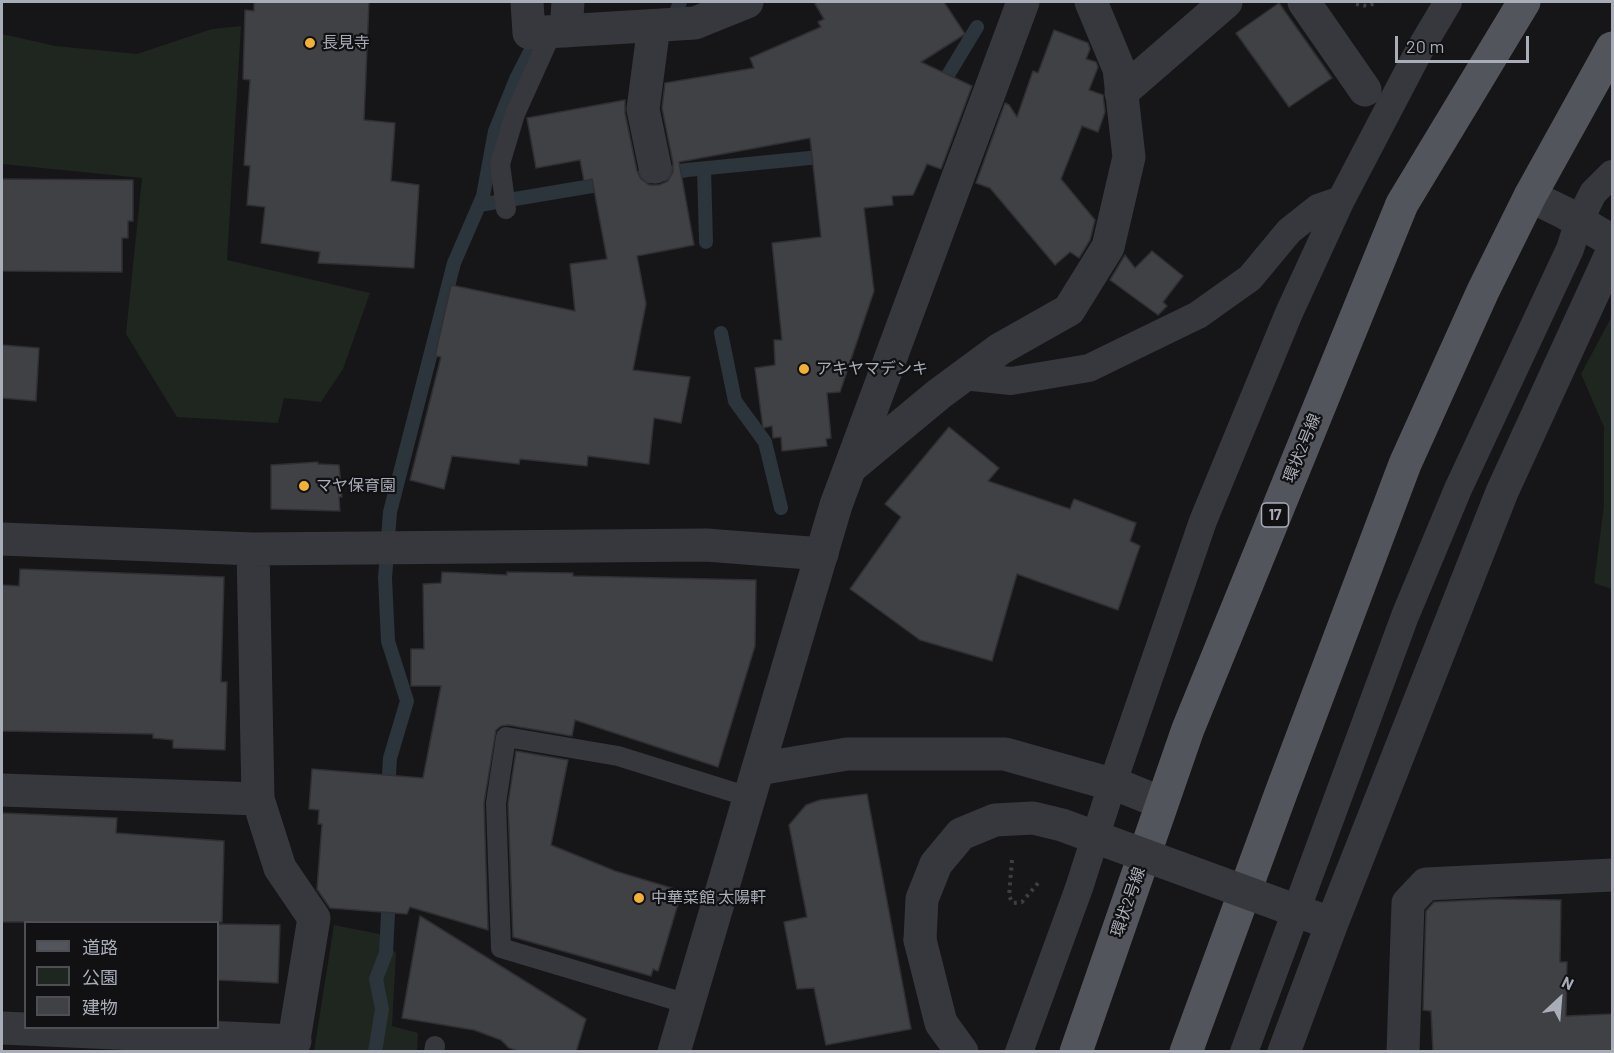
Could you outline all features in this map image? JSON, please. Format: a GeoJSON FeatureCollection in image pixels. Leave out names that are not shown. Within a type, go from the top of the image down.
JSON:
{"type":"FeatureCollection","features":[{"type":"Feature","properties":{"kind":"main road","name":"環状2号線"},"geometry":{"type":"LineString","coordinates":[[1076,1052],[1188,729],[1402,204],[1524,2]]}},
{"type":"Feature","properties":{"kind":"main road"},"geometry":{"type":"LineString","coordinates":[[1186,1052],[1405,464],[1483,291],[1530,196],[1612,48]]}},
{"type":"Feature","properties":{"kind":"street"},"geometry":{"type":"LineString","coordinates":[[528,2],[530,33],[562,21],[654,26],[695,23],[747,2]]}},
{"type":"Feature","properties":{"kind":"street"},"geometry":{"type":"LineString","coordinates":[[674,1052],[836,505],[1023,2]]}},
{"type":"Feature","properties":{"kind":"street"},"geometry":{"type":"LineString","coordinates":[[851,467],[939,394],[1000,349],[1069,310],[1108,247],[1129,157],[1119,69],[1091,2]]}},
{"type":"Feature","properties":{"kind":"street"},"geometry":{"type":"LineString","coordinates":[[1121,93],[1226,2]]}},
{"type":"Feature","properties":{"kind":"street"},"geometry":{"type":"LineString","coordinates":[[1304,2],[1365,90]]}},
{"type":"Feature","properties":{"kind":"street"},"geometry":{"type":"LineString","coordinates":[[1018,1052],[1079,888],[1112,784],[1203,520],[1289,313],[1341,200],[1419,51],[1448,2]]}},
{"type":"Feature","properties":{"kind":"street"},"geometry":{"type":"LineString","coordinates":[[654,26],[643,109],[655,167]]}},
{"type":"Feature","properties":{"kind":"street"},"geometry":{"type":"LineString","coordinates":[[1244,1052],[1405,616],[1458,489],[1570,249],[1579,220],[1593,193],[1612,174]]}},
{"type":"Feature","properties":{"kind":"street"},"geometry":{"type":"LineString","coordinates":[[1530,196],[1579,220],[1612,241]]}},
{"type":"Feature","properties":{"kind":"street"},"geometry":{"type":"LineString","coordinates":[[963,376],[1011,381],[1089,368],[1198,315],[1250,278],[1289,231],[1318,208],[1341,200]]}},
{"type":"Feature","properties":{"kind":"street"},"geometry":{"type":"LineString","coordinates":[[1284,1052],[1325,921],[1502,492],[1612,252]]}},
{"type":"Feature","properties":{"kind":"street"},"geometry":{"type":"LineString","coordinates":[[2,539],[254,549],[706,544],[822,554]]}},
{"type":"Feature","properties":{"kind":"street"},"geometry":{"type":"LineString","coordinates":[[2,1028],[293,1046],[314,918],[280,868],[258,799],[254,549]]}},
{"type":"Feature","properties":{"kind":"street"},"geometry":{"type":"LineString","coordinates":[[754,783],[847,754],[1005,754],[1112,784],[1162,803]]}},
{"type":"Feature","properties":{"kind":"street"},"geometry":{"type":"LineString","coordinates":[[2,790],[258,799]]}},
{"type":"Feature","properties":{"kind":"street"},"geometry":{"type":"LineString","coordinates":[[962,1052],[941,1023],[920,940],[922,899],[936,864],[961,834],[995,820],[1033,818],[1062,825],[1325,921]]}},
{"type":"Feature","properties":{"kind":"street"},"geometry":{"type":"LineString","coordinates":[[1403,1052],[1408,903],[1426,884],[1612,875]]}},
{"type":"Feature","properties":{"kind":"lane"},"geometry":{"type":"LineString","coordinates":[[504,201],[500,164],[514,114],[562,21]]}},
{"type":"Feature","properties":{"kind":"lane"},"geometry":{"type":"LineString","coordinates":[[688,1004],[501,948],[496,803],[506,737],[754,783]]}},
{"type":"Feature","properties":{"kind":"path"},"geometry":{"type":"LineString","coordinates":[[1346,2],[1367,6],[1378,2]]}},
{"type":"Feature","properties":{"kind":"path"},"geometry":{"type":"LineString","coordinates":[[1013,857],[1009,896],[1013,903],[1022,902],[1038,883]]}},
{"type":"Feature","properties":{"kind":"green space"},"geometry":{"type":"Polygon","coordinates":[[[241,26],[227,260],[370,293],[343,369],[321,402],[284,398],[278,423],[177,417],[126,334],[142,178],[2,164],[2,34],[55,46],[137,54],[212,29],[241,26]]]}},
{"type":"Feature","properties":{"kind":"green space"},"geometry":{"type":"Polygon","coordinates":[[[1612,316],[1612,589],[1594,583],[1604,505],[1604,427],[1581,374],[1612,316]]]}},
{"type":"Feature","properties":{"kind":"green space"},"geometry":{"type":"Polygon","coordinates":[[[334,925],[379,934],[396,953],[392,1026],[418,1033],[417,1051],[314,1051],[334,925]]]}},
{"type":"Feature","properties":{"kind":"building"},"geometry":{"type":"Polygon","coordinates":[[[254,2],[369,2],[364,120],[395,123],[391,181],[419,185],[414,268],[318,263],[320,252],[261,243],[265,207],[247,205],[250,166],[244,165],[250,80],[243,79],[245,10],[254,11],[254,2]]]}},
{"type":"Feature","properties":{"kind":"building"},"geometry":{"type":"Polygon","coordinates":[[[814,2],[944,2],[965,34],[921,62],[972,86],[941,169],[927,164],[913,195],[892,196],[893,205],[864,208],[874,291],[840,392],[827,393],[831,438],[826,439],[827,446],[782,451],[781,437],[773,438],[772,426],[763,428],[755,368],[775,365],[774,340],[782,340],[772,243],[821,237],[810,138],[679,162],[694,245],[637,256],[646,304],[633,370],[690,377],[681,423],[654,418],[649,464],[588,456],[587,466],[520,459],[519,464],[452,456],[444,489],[410,480],[441,357],[435,356],[451,285],[575,311],[570,264],[607,259],[592,179],[584,181],[580,160],[536,168],[527,118],[625,100],[625,113],[637,171],[641,179],[649,185],[659,185],[668,181],[673,172],[662,108],[665,83],[754,68],[750,58],[821,27],[818,22],[824,19],[814,2]]]}},
{"type":"Feature","properties":{"kind":"building"},"geometry":{"type":"Polygon","coordinates":[[[1279,3],[1332,78],[1289,107],[1236,33],[1279,3]]]}},
{"type":"Feature","properties":{"kind":"building"},"geometry":{"type":"Polygon","coordinates":[[[1054,30],[1088,43],[1090,49],[1086,59],[1096,62],[1098,67],[1089,90],[1103,95],[1105,112],[1098,132],[1082,126],[1061,179],[1095,220],[1090,240],[1079,258],[1070,252],[1055,265],[990,188],[976,183],[1005,103],[1017,117],[1033,71],[1038,73],[1054,30]]]}},
{"type":"Feature","properties":{"kind":"building"},"geometry":{"type":"Polygon","coordinates":[[[2,179],[133,180],[133,221],[128,221],[128,238],[122,238],[122,272],[2,271],[2,179]]]}},
{"type":"Feature","properties":{"kind":"building"},"geometry":{"type":"Polygon","coordinates":[[[1152,251],[1183,276],[1163,302],[1167,306],[1158,315],[1110,280],[1125,255],[1135,268],[1152,251]]]}},
{"type":"Feature","properties":{"kind":"building"},"geometry":{"type":"Polygon","coordinates":[[[2,345],[39,348],[36,401],[2,398],[2,345]]]}},
{"type":"Feature","properties":{"kind":"building"},"geometry":{"type":"Polygon","coordinates":[[[949,427],[999,468],[988,481],[1070,509],[1074,499],[1136,523],[1130,541],[1140,546],[1118,610],[1017,574],[992,661],[920,640],[850,589],[901,517],[885,504],[949,427]]]}},
{"type":"Feature","properties":{"kind":"building"},"geometry":{"type":"Polygon","coordinates":[[[318,462],[318,464],[339,465],[342,497],[339,497],[340,511],[271,509],[271,465],[318,462]]]}},
{"type":"Feature","properties":{"kind":"building"},"geometry":{"type":"Polygon","coordinates":[[[20,569],[224,577],[221,682],[227,682],[225,750],[173,748],[173,740],[153,738],[153,734],[2,731],[2,585],[19,586],[20,569]]]}},
{"type":"Feature","properties":{"kind":"building"},"geometry":{"type":"Polygon","coordinates":[[[442,572],[507,575],[507,572],[573,573],[573,576],[756,580],[755,646],[718,767],[575,720],[572,736],[508,725],[496,730],[484,803],[488,930],[410,907],[407,914],[330,908],[317,889],[322,824],[318,824],[319,810],[309,809],[312,769],[423,778],[441,686],[411,686],[411,649],[424,649],[423,584],[441,583],[442,572]]]}},
{"type":"Feature","properties":{"kind":"building"},"geometry":{"type":"Polygon","coordinates":[[[516,751],[568,760],[551,845],[615,871],[675,889],[673,895],[680,897],[658,971],[653,969],[651,976],[513,937],[508,804],[516,751]]]}},
{"type":"Feature","properties":{"kind":"building"},"geometry":{"type":"Polygon","coordinates":[[[867,794],[911,1029],[826,1045],[814,988],[797,989],[784,922],[807,917],[789,825],[806,805],[820,800],[867,794]]]}},
{"type":"Feature","properties":{"kind":"building"},"geometry":{"type":"Polygon","coordinates":[[[2,813],[117,818],[116,833],[224,841],[222,922],[2,922],[2,813]]]}},
{"type":"Feature","properties":{"kind":"building"},"geometry":{"type":"Polygon","coordinates":[[[1497,899],[1561,900],[1560,962],[1567,962],[1566,1016],[1612,1014],[1612,1052],[1433,1052],[1431,1011],[1423,1010],[1426,911],[1434,902],[1497,899]]]}},
{"type":"Feature","properties":{"kind":"building"},"geometry":{"type":"Polygon","coordinates":[[[420,916],[586,1019],[576,1052],[521,1052],[509,1048],[501,1040],[474,1030],[402,1018],[420,916]]]}},
{"type":"Feature","properties":{"kind":"building"},"geometry":{"type":"Polygon","coordinates":[[[219,924],[280,925],[278,983],[219,980],[219,924]]]}},
{"type":"Feature","properties":{"kind":"waterway"},"geometry":{"type":"LineString","coordinates":[[671,25],[680,2]]}},
{"type":"Feature","properties":{"kind":"waterway"},"geometry":{"type":"LineString","coordinates":[[939,90],[977,27]]}},
{"type":"Feature","properties":{"kind":"waterway"},"geometry":{"type":"LineString","coordinates":[[388,791],[390,758],[407,701],[388,641],[385,578],[390,512],[454,263],[483,196],[495,131],[516,79],[533,46]]}},
{"type":"Feature","properties":{"kind":"waterway"},"geometry":{"type":"LineString","coordinates":[[479,205],[687,170],[830,156]]}},
{"type":"Feature","properties":{"kind":"waterway"},"geometry":{"type":"LineString","coordinates":[[704,169],[706,242]]}},
{"type":"Feature","properties":{"kind":"waterway"},"geometry":{"type":"LineString","coordinates":[[721,333],[735,401],[765,442],[781,508]]}},
{"type":"Feature","properties":{"kind":"waterway"},"geometry":{"type":"LineString","coordinates":[[375,1052],[382,1009],[376,979],[386,953],[389,894]]}},
{"type":"Feature","properties":{"kind":"place","name":"長見寺"},"geometry":{"type":"Point","coordinates":[310,43]}},
{"type":"Feature","properties":{"kind":"place","name":"アキヤマデンキ"},"geometry":{"type":"Point","coordinates":[804,369]}},
{"type":"Feature","properties":{"kind":"place","name":"マヤ保育園"},"geometry":{"type":"Point","coordinates":[304,486]}},
{"type":"Feature","properties":{"kind":"place","name":"中華菜館 太陽軒"},"geometry":{"type":"Point","coordinates":[639,898]}}]}
